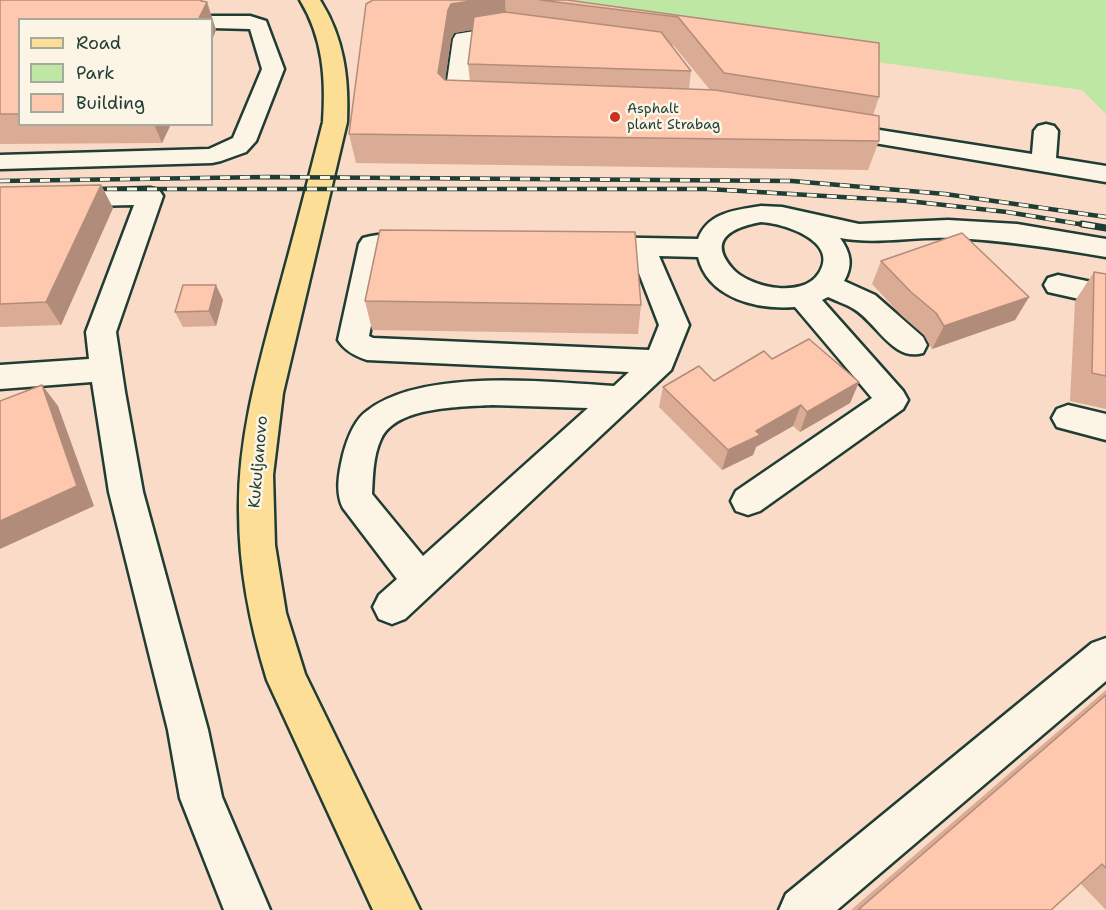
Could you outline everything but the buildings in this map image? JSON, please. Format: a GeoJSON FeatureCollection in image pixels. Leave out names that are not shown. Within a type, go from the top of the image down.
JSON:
{"type":"FeatureCollection","features":[{"type":"Feature","properties":{"kind":"main road","name":"Kukuljanovo"},"geometry":{"type":"LineString","coordinates":[[310,0],[319,14],[332,49],[337,95],[335,122],[265,403],[255,475],[258,554],[267,615],[275,648],[287,680],[397,910]]}},
{"type":"Feature","properties":{"kind":"street"},"geometry":{"type":"LineString","coordinates":[[0,162],[212,156],[237,147],[244,141],[273,69],[260,25],[250,22],[213,22]]}},
{"type":"Feature","properties":{"kind":"street"},"geometry":{"type":"LineString","coordinates":[[502,103],[456,102],[464,39],[506,32],[540,36]]}},
{"type":"Feature","properties":{"kind":"street"},"geometry":{"type":"LineString","coordinates":[[813,127],[869,134],[1106,174]]}},
{"type":"Feature","properties":{"kind":"street"},"geometry":{"type":"LineString","coordinates":[[1043,164],[1046,130]]}},
{"type":"Feature","properties":{"kind":"street"},"geometry":{"type":"LineString","coordinates":[[0,200],[150,196],[101,332],[106,369],[126,492],[188,730],[201,798],[247,910]]}},
{"type":"Feature","properties":{"kind":"street"},"geometry":{"type":"LineString","coordinates":[[912,345],[865,302],[821,284],[768,298],[735,287],[717,273],[711,262],[710,240],[716,230],[739,217],[770,214],[847,233],[976,230],[1017,233],[1106,248]]}},
{"type":"Feature","properties":{"kind":"street"},"geometry":{"type":"LineString","coordinates":[[801,221],[819,232],[832,246],[836,256],[821,284]]}},
{"type":"Feature","properties":{"kind":"street"},"geometry":{"type":"LineString","coordinates":[[821,284],[849,248],[867,238],[883,233]]}},
{"type":"Feature","properties":{"kind":"street"},"geometry":{"type":"LineString","coordinates":[[443,245],[373,244],[353,340],[367,349],[660,362]]}},
{"type":"Feature","properties":{"kind":"street"},"geometry":{"type":"LineString","coordinates":[[572,246],[688,247],[709,250]]}},
{"type":"Feature","properties":{"kind":"street"},"geometry":{"type":"LineString","coordinates":[[392,607],[660,362],[674,325],[642,247]]}},
{"type":"Feature","properties":{"kind":"street"},"geometry":{"type":"LineString","coordinates":[[748,501],[892,400],[821,284]]}},
{"type":"Feature","properties":{"kind":"street"},"geometry":{"type":"LineString","coordinates":[[1058,285],[1106,295]]}},
{"type":"Feature","properties":{"kind":"street"},"geometry":{"type":"LineString","coordinates":[[0,377],[106,369]]}},
{"type":"Feature","properties":{"kind":"street"},"geometry":{"type":"LineString","coordinates":[[421,581],[355,498],[361,446],[377,421],[405,404],[466,393],[619,398]]}},
{"type":"Feature","properties":{"kind":"street"},"geometry":{"type":"LineString","coordinates":[[1068,418],[1106,427]]}},
{"type":"Feature","properties":{"kind":"street"},"geometry":{"type":"LineString","coordinates":[[802,910],[1106,656]]}},
{"type":"Feature","properties":{"kind":"shaded area"},"geometry":{"type":"Polygon","coordinates":[[[0,0],[521,0],[1106,82],[1106,910],[0,910],[0,0]]]}},
{"type":"Feature","properties":{"kind":"green space"},"geometry":{"type":"Polygon","coordinates":[[[459,0],[1106,0],[1106,114],[1082,90],[605,25],[459,0]]]}},
{"type":"Feature","properties":{"kind":"railway"},"geometry":{"type":"LineString","coordinates":[[0,181],[267,177],[792,181],[945,194],[1106,217]]}},
{"type":"Feature","properties":{"kind":"railway"},"geometry":{"type":"LineString","coordinates":[[87,189],[708,189],[908,201],[1007,212],[1091,226]]}},
{"type":"Feature","properties":{"kind":"railway"},"geometry":{"type":"LineString","coordinates":[[1082,224],[1106,228]]}},
{"type":"Feature","properties":{"kind":"place","name":"Asphalt plant Strabag"},"geometry":{"type":"Point","coordinates":[615,117]}}]}
